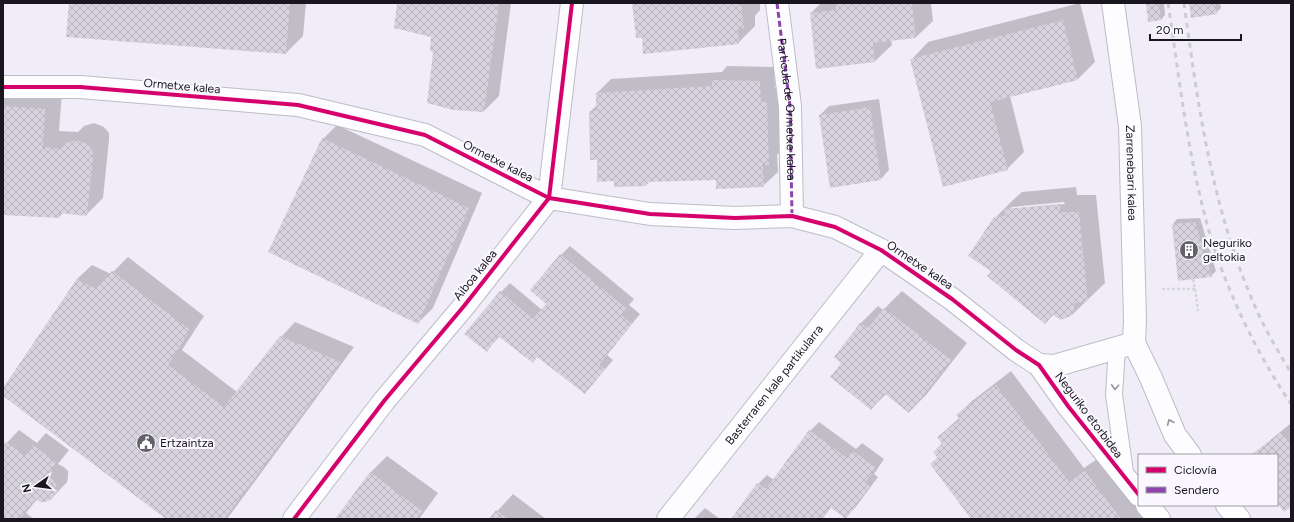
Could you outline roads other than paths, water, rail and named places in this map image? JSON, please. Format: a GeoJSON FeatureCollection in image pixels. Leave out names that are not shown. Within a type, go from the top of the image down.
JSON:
{"type":"FeatureCollection","features":[{"type":"Feature","properties":{"kind":"street"},"geometry":{"type":"LineString","coordinates":[[549,198],[572,3]]}},
{"type":"Feature","properties":{"kind":"street","name":"Particula de Ormetxe kalea"},"geometry":{"type":"LineString","coordinates":[[777,3],[790,106],[792,216]]}},
{"type":"Feature","properties":{"kind":"street","name":"Zarrenebarri kalea"},"geometry":{"type":"LineString","coordinates":[[1112,3],[1130,126],[1135,320],[1126,346]]}},
{"type":"Feature","properties":{"kind":"street","name":"Ormetxe kalea"},"geometry":{"type":"LineString","coordinates":[[3,87],[80,87],[298,105],[425,135],[549,198],[650,214],[735,218],[792,216],[835,227],[881,250],[952,299],[1016,350],[1039,365]]}},
{"type":"Feature","properties":{"kind":"street","name":"Aiboa kalea"},"geometry":{"type":"LineString","coordinates":[[294,519],[384,401],[464,306],[549,198]]}},
{"type":"Feature","properties":{"kind":"street","name":"Basterraren kale partikularra"},"geometry":{"type":"LineString","coordinates":[[668,519],[881,250]]}},
{"type":"Feature","properties":{"kind":"street"},"geometry":{"type":"LineString","coordinates":[[1039,365],[1054,366],[1126,346],[1151,378],[1175,435],[1189,454]]}},
{"type":"Feature","properties":{"kind":"street"},"geometry":{"type":"LineString","coordinates":[[1068,406],[1066,384],[1080,358]]}},
{"type":"Feature","properties":{"kind":"street","name":"Neguriko etorbidea"},"geometry":{"type":"LineString","coordinates":[[1039,365],[1068,406],[1133,488]]}},
{"type":"Feature","properties":{"kind":"street"},"geometry":{"type":"LineString","coordinates":[[1148,506],[1159,519]]}},
{"type":"Feature","properties":{"kind":"lane"},"geometry":{"type":"LineString","coordinates":[[1126,346],[1114,395],[1133,488]]}},
{"type":"Feature","properties":{"kind":"railway"},"geometry":{"type":"LineString","coordinates":[[1168,3],[1180,85],[1199,193],[1213,244],[1230,291],[1241,315],[1265,362],[1291,404]]}},
{"type":"Feature","properties":{"kind":"railway"},"geometry":{"type":"LineString","coordinates":[[1184,3],[1208,156],[1227,231],[1258,313],[1291,373]]}},
{"type":"Feature","properties":{"kind":"place","name":"Neguriko geltokia"},"geometry":{"type":"Point","coordinates":[1189,250]}},
{"type":"Feature","properties":{"kind":"place","name":"Ertzaintza"},"geometry":{"type":"Point","coordinates":[146,443]}}]}
